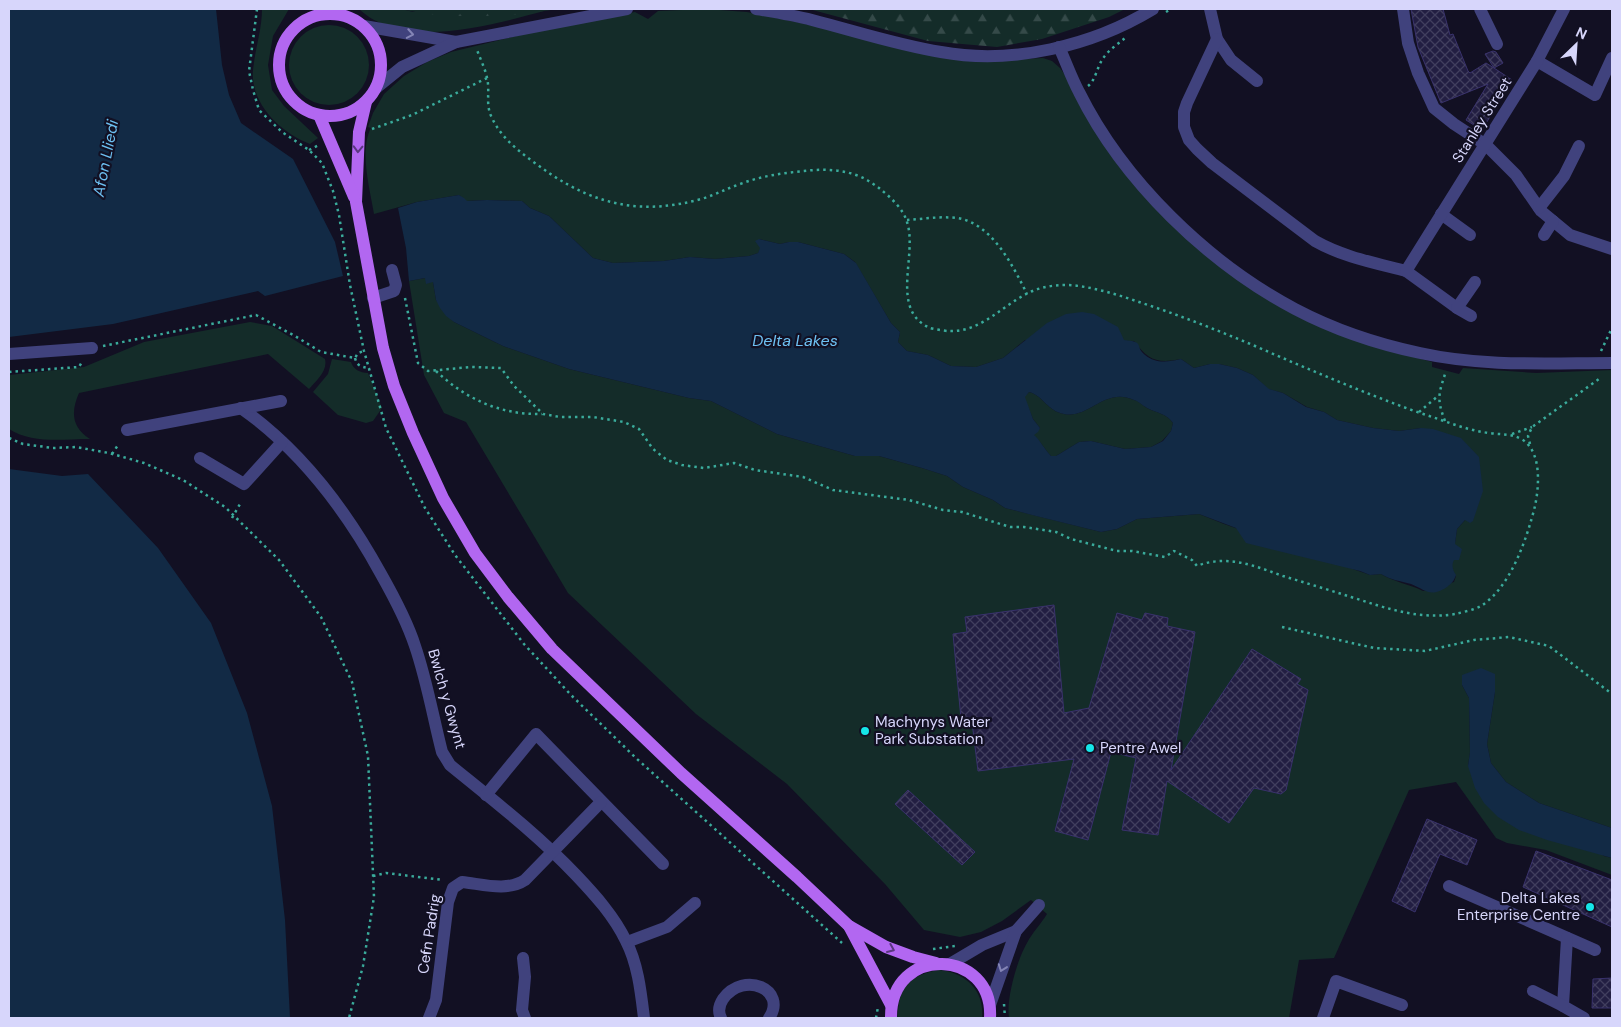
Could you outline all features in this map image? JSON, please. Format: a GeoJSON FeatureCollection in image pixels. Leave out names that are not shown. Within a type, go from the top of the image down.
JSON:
{"type":"FeatureCollection","features":[{"type":"Feature","properties":{"kind":"main road"},"geometry":{"type":"LineString","coordinates":[[301,22],[303,9]]}},
{"type":"Feature","properties":{"kind":"main road"},"geometry":{"type":"LineString","coordinates":[[347,13],[364,26],[375,40],[381,55],[381,72],[376,88],[366,102],[352,111],[336,116],[319,115],[304,108],[291,97],[282,83],[279,66],[281,49],[289,34],[301,22],[317,15],[347,13]]}},
{"type":"Feature","properties":{"kind":"main road"},"geometry":{"type":"LineString","coordinates":[[366,102],[359,132],[356,202],[383,348],[391,376],[413,433],[443,498],[471,545],[508,597],[552,649],[613,709],[849,926],[886,948],[913,958],[963,968],[982,984],[991,1015]]}},
{"type":"Feature","properties":{"kind":"main road"},"geometry":{"type":"LineString","coordinates":[[319,115],[356,202]]}},
{"type":"Feature","properties":{"kind":"main road"},"geometry":{"type":"LineString","coordinates":[[849,926],[891,1015]]}},
{"type":"Feature","properties":{"kind":"main road"},"geometry":{"type":"LineString","coordinates":[[891,1015],[894,994],[901,983],[910,973],[922,966],[936,963]]}},
{"type":"Feature","properties":{"kind":"street"},"geometry":{"type":"LineString","coordinates":[[376,88],[402,67],[456,42],[627,9]]}},
{"type":"Feature","properties":{"kind":"street"},"geometry":{"type":"LineString","coordinates":[[756,9],[810,20],[943,53],[998,56],[1029,53],[1079,43],[1159,11]]}},
{"type":"Feature","properties":{"kind":"street"},"geometry":{"type":"LineString","coordinates":[[1210,9],[1217,39],[1231,60],[1257,81]]}},
{"type":"Feature","properties":{"kind":"street"},"geometry":{"type":"LineString","coordinates":[[1403,9],[1408,43],[1418,73],[1434,108],[1486,145],[1516,175],[1539,208],[1570,235],[1612,249]]}},
{"type":"Feature","properties":{"kind":"street"},"geometry":{"type":"LineString","coordinates":[[1480,9],[1497,44]]}},
{"type":"Feature","properties":{"kind":"street","name":"Stanley Street"},"geometry":{"type":"LineString","coordinates":[[1406,271],[1537,61],[1564,9]]}},
{"type":"Feature","properties":{"kind":"street"},"geometry":{"type":"LineString","coordinates":[[364,26],[456,42]]}},
{"type":"Feature","properties":{"kind":"street"},"geometry":{"type":"LineString","coordinates":[[1217,39],[1184,112],[1184,127],[1190,140],[1212,163],[1322,245],[1347,256],[1406,271],[1471,316]]}},
{"type":"Feature","properties":{"kind":"street"},"geometry":{"type":"LineString","coordinates":[[1059,47],[1079,93],[1115,151],[1161,207],[1184,230],[1242,276],[1295,309],[1328,324],[1420,353],[1479,362],[1612,363]]}},
{"type":"Feature","properties":{"kind":"street"},"geometry":{"type":"LineString","coordinates":[[1537,61],[1595,95],[1612,58]]}},
{"type":"Feature","properties":{"kind":"street"},"geometry":{"type":"LineString","coordinates":[[1539,208],[1564,176],[1579,146]]}},
{"type":"Feature","properties":{"kind":"street"},"geometry":{"type":"LineString","coordinates":[[1441,214],[1470,235]]}},
{"type":"Feature","properties":{"kind":"street"},"geometry":{"type":"LineString","coordinates":[[1544,235],[1553,221]]}},
{"type":"Feature","properties":{"kind":"street"},"geometry":{"type":"LineString","coordinates":[[373,298],[394,291],[396,285],[392,270]]}},
{"type":"Feature","properties":{"kind":"street"},"geometry":{"type":"LineString","coordinates":[[1457,308],[1475,282]]}},
{"type":"Feature","properties":{"kind":"street"},"geometry":{"type":"LineString","coordinates":[[9,354],[92,348]]}},
{"type":"Feature","properties":{"kind":"street"},"geometry":{"type":"LineString","coordinates":[[127,430],[281,401]]}},
{"type":"Feature","properties":{"kind":"street","name":"Bwlch y Gwynt"},"geometry":{"type":"LineString","coordinates":[[241,408],[263,424],[314,474],[341,508],[369,552],[394,598],[415,646],[442,752],[450,765],[518,820],[552,851],[588,887],[608,912],[627,942],[638,974],[644,1018]]}},
{"type":"Feature","properties":{"kind":"street"},"geometry":{"type":"LineString","coordinates":[[200,458],[244,484],[282,442]]}},
{"type":"Feature","properties":{"kind":"street"},"geometry":{"type":"LineString","coordinates":[[486,795],[536,734],[663,864]]}},
{"type":"Feature","properties":{"kind":"street","name":"Cefn Padrig"},"geometry":{"type":"LineString","coordinates":[[429,1018],[436,1000],[448,902],[453,888],[462,882],[510,887],[518,884],[601,802]]}},
{"type":"Feature","properties":{"kind":"street"},"geometry":{"type":"LineString","coordinates":[[1449,886],[1595,950]]}},
{"type":"Feature","properties":{"kind":"street"},"geometry":{"type":"LineString","coordinates":[[627,942],[667,927],[695,903]]}},
{"type":"Feature","properties":{"kind":"street"},"geometry":{"type":"LineString","coordinates":[[991,1015],[1016,931],[1039,905]]}},
{"type":"Feature","properties":{"kind":"street"},"geometry":{"type":"LineString","coordinates":[[950,964],[982,945],[1016,931]]}},
{"type":"Feature","properties":{"kind":"street"},"geometry":{"type":"LineString","coordinates":[[1563,1006],[1567,938]]}},
{"type":"Feature","properties":{"kind":"street"},"geometry":{"type":"LineString","coordinates":[[523,958],[525,977],[522,1010],[525,1018]]}},
{"type":"Feature","properties":{"kind":"street"},"geometry":{"type":"LineString","coordinates":[[1323,1018],[1336,981],[1402,1005]]}},
{"type":"Feature","properties":{"kind":"street"},"geometry":{"type":"LineString","coordinates":[[721,1018],[719,1009],[722,1002],[733,989],[748,984],[764,989],[772,996],[773,1010],[769,1018]]}},
{"type":"Feature","properties":{"kind":"street"},"geometry":{"type":"LineString","coordinates":[[1533,991],[1584,1018]]}},
{"type":"Feature","properties":{"kind":"path"},"geometry":{"type":"LineString","coordinates":[[257,9],[249,71],[253,90],[259,110],[282,132],[309,150],[322,164],[333,192],[364,351],[358,353],[354,358]]}},
{"type":"Feature","properties":{"kind":"path"},"geometry":{"type":"LineString","coordinates":[[1159,11],[1171,9]]}},
{"type":"Feature","properties":{"kind":"path"},"geometry":{"type":"LineString","coordinates":[[1079,93],[1091,84],[1104,56],[1126,38]]}},
{"type":"Feature","properties":{"kind":"path"},"geometry":{"type":"LineString","coordinates":[[475,39],[477,51],[487,78],[488,109],[494,124],[509,142],[558,179],[572,187],[616,205],[647,208],[678,204],[702,198],[743,183],[792,172],[835,170],[855,174],[869,180],[888,195],[907,220],[909,236],[907,291],[910,309],[919,320],[931,329],[965,331],[981,324],[1032,291],[1055,285],[1078,286],[1115,294],[1215,328],[1322,374],[1419,412],[1489,433],[1511,434],[1521,438],[1530,446]]}},
{"type":"Feature","properties":{"kind":"path"},"geometry":{"type":"LineString","coordinates":[[412,115],[487,78]]}},
{"type":"Feature","properties":{"kind":"path"},"geometry":{"type":"LineString","coordinates":[[907,220],[942,217],[959,218],[975,225],[990,236],[1011,264],[1028,294]]}},
{"type":"Feature","properties":{"kind":"path"},"geometry":{"type":"LineString","coordinates":[[394,291],[404,293],[418,363],[428,371],[471,367],[501,368],[514,386],[543,414]]}},
{"type":"Feature","properties":{"kind":"path"},"geometry":{"type":"LineString","coordinates":[[9,372],[79,367],[92,348],[256,315],[321,352],[354,358],[360,367],[370,368]]}},
{"type":"Feature","properties":{"kind":"path"},"geometry":{"type":"LineString","coordinates":[[1598,363],[1599,355],[1612,328]]}},
{"type":"Feature","properties":{"kind":"path"},"geometry":{"type":"LineString","coordinates":[[1445,421],[1438,396],[1447,367],[1448,357]]}},
{"type":"Feature","properties":{"kind":"path"},"geometry":{"type":"LineString","coordinates":[[436,370],[467,395],[498,410],[560,417],[593,417],[624,422],[639,429],[653,449],[667,460],[687,467],[704,468],[734,463],[755,470],[803,478],[833,490],[909,500],[943,510],[962,512],[1010,527],[1024,527],[1056,532],[1071,539],[1116,550],[1165,557],[1174,551],[1192,560],[1198,566],[1210,561],[1231,560],[1406,614],[1438,616],[1462,613],[1480,606],[1493,594],[1509,574],[1528,534],[1538,491],[1536,458],[1530,446],[1528,436],[1532,427]]}},
{"type":"Feature","properties":{"kind":"path"},"geometry":{"type":"LineString","coordinates":[[1511,434],[1532,427],[1599,379]]}},
{"type":"Feature","properties":{"kind":"path"},"geometry":{"type":"LineString","coordinates":[[1419,412],[1438,396]]}},
{"type":"Feature","properties":{"kind":"path"},"geometry":{"type":"LineString","coordinates":[[9,438],[23,444],[53,448],[76,447],[112,454],[144,463],[183,480],[226,508],[233,517],[279,560],[321,617],[352,682],[368,756],[374,896],[364,966],[350,1018]]}},
{"type":"Feature","properties":{"kind":"path"},"geometry":{"type":"LineString","coordinates":[[112,454],[118,445]]}},
{"type":"Feature","properties":{"kind":"path"},"geometry":{"type":"LineString","coordinates":[[233,517],[240,504]]}},
{"type":"Feature","properties":{"kind":"path"},"geometry":{"type":"LineString","coordinates":[[1282,627],[1374,648],[1425,650],[1474,640],[1509,637],[1550,646],[1612,694]]}},
{"type":"Feature","properties":{"kind":"path"},"geometry":{"type":"LineString","coordinates":[[373,876],[386,873],[445,880]]}},
{"type":"Feature","properties":{"kind":"green space"},"geometry":{"type":"Polygon","coordinates":[[[262,9],[289,9],[273,36],[268,65],[272,90],[284,106],[318,138],[310,144],[288,133],[278,125],[262,105],[257,94],[253,82],[253,70],[262,9]]]}},
{"type":"Feature","properties":{"kind":"green space"},"geometry":{"type":"Polygon","coordinates":[[[359,9],[402,9],[413,12],[544,11],[474,28],[423,32],[399,29],[377,22],[359,9]]]}},
{"type":"Feature","properties":{"kind":"green space"},"geometry":{"type":"Polygon","coordinates":[[[402,9],[556,9],[520,14],[457,16],[437,15],[402,9]]]}},
{"type":"Feature","properties":{"kind":"green space"},"geometry":{"type":"Polygon","coordinates":[[[706,9],[747,12],[984,61],[1043,58],[1052,61],[1060,68],[1180,233],[1354,340],[1432,362],[1432,367],[1459,374],[1463,368],[1536,373],[1612,370],[1612,828],[1539,803],[1506,782],[1491,763],[1487,744],[1495,692],[1462,675],[1462,685],[1469,698],[1470,752],[1468,766],[1604,856],[1612,858],[1612,875],[1546,850],[1507,843],[1496,838],[1456,782],[1409,790],[1334,958],[1299,960],[1289,1018],[1009,1018],[1009,1001],[1013,980],[1023,950],[1047,914],[1031,900],[1002,921],[981,932],[960,937],[924,930],[885,884],[787,784],[696,714],[568,593],[466,422],[444,413],[424,375],[409,281],[425,278],[433,282],[436,300],[454,322],[503,346],[569,369],[689,398],[711,401],[777,434],[855,456],[879,456],[922,468],[947,476],[963,487],[993,500],[1005,508],[1101,532],[1117,529],[1137,519],[1199,514],[1370,575],[1381,574],[1423,591],[1454,582],[1456,576],[1452,569],[1452,564],[1457,529],[1465,520],[1421,428],[1399,431],[1373,428],[1337,420],[1324,412],[1307,407],[1283,393],[1268,389],[1253,375],[1237,368],[1210,364],[1194,368],[1181,359],[1159,361],[1144,353],[1134,341],[1025,340],[1003,358],[976,367],[951,366],[928,355],[907,351],[898,342],[900,332],[891,323],[855,262],[844,254],[798,242],[780,244],[759,239],[761,248],[758,253],[749,256],[715,259],[690,257],[664,261],[613,263],[593,258],[549,216],[530,208],[522,201],[466,201],[459,195],[417,202],[374,214],[366,159],[366,147],[371,128],[368,127],[373,113],[384,94],[404,76],[427,62],[451,52],[557,26],[635,12],[648,19],[658,11],[706,9]]]}},
{"type":"Feature","properties":{"kind":"green space"},"geometry":{"type":"Polygon","coordinates":[[[809,9],[1125,9],[1109,17],[1042,39],[997,47],[928,41],[809,9]]]}},
{"type":"Feature","properties":{"kind":"green space"},"geometry":{"type":"Polygon","coordinates":[[[321,25],[337,25],[358,36],[369,57],[369,73],[358,94],[337,105],[321,105],[307,99],[295,87],[289,73],[289,57],[295,43],[307,31],[321,25]]]}},
{"type":"Feature","properties":{"kind":"green space"},"geometry":{"type":"Polygon","coordinates":[[[250,322],[272,326],[325,359],[323,372],[309,389],[268,354],[79,393],[76,400],[74,418],[79,429],[90,439],[37,439],[18,434],[9,429],[9,375],[84,367],[144,342],[250,322]]]}},
{"type":"Feature","properties":{"kind":"green space"},"geometry":{"type":"Polygon","coordinates":[[[332,359],[351,362],[357,370],[368,373],[382,408],[373,421],[366,423],[338,415],[313,392],[328,374],[332,359]]]}},
{"type":"Feature","properties":{"kind":"green space"},"geometry":{"type":"Polygon","coordinates":[[[1029,392],[1053,410],[1064,414],[1082,412],[1114,397],[1123,397],[1137,401],[1165,416],[1173,423],[1171,431],[1162,441],[1151,447],[1125,449],[1091,441],[1079,442],[1056,456],[1051,456],[1033,435],[1040,428],[1033,419],[1024,397],[1029,392]]]}},
{"type":"Feature","properties":{"kind":"green space"},"geometry":{"type":"Polygon","coordinates":[[[940,970],[958,975],[972,985],[980,1000],[982,1018],[897,1018],[899,1000],[906,986],[921,975],[940,970]]]}},
{"type":"Feature","properties":{"kind":"water","name":"Afon Lliedi"},"geometry":{"type":"Polygon","coordinates":[[[9,9],[216,9],[222,65],[229,95],[241,123],[293,159],[335,242],[343,276],[265,296],[258,291],[113,324],[9,337],[9,9]]]}},
{"type":"Feature","properties":{"kind":"water","name":"Delta Lakes"},"geometry":{"type":"Polygon","coordinates":[[[459,195],[467,201],[522,201],[530,208],[549,216],[593,258],[613,263],[664,261],[690,257],[715,259],[749,256],[758,253],[760,248],[755,241],[759,239],[780,244],[798,242],[844,254],[856,263],[891,323],[900,332],[898,342],[907,351],[928,355],[951,366],[976,367],[1003,358],[1047,323],[1066,314],[1082,312],[1094,314],[1118,327],[1124,340],[1137,343],[1142,352],[1153,360],[1181,359],[1194,368],[1219,364],[1237,368],[1253,375],[1269,389],[1283,393],[1306,407],[1324,412],[1337,420],[1373,428],[1399,431],[1421,428],[1433,429],[1461,438],[1479,457],[1483,491],[1473,521],[1470,523],[1465,520],[1457,529],[1455,544],[1462,549],[1459,560],[1454,560],[1453,562],[1456,575],[1452,583],[1436,592],[1428,592],[1381,574],[1370,575],[1246,543],[1236,528],[1199,514],[1137,519],[1117,529],[1101,532],[1005,508],[993,500],[963,487],[947,476],[879,456],[855,456],[777,434],[711,401],[689,398],[569,369],[503,346],[454,322],[440,308],[436,300],[433,282],[426,284],[425,278],[409,281],[406,248],[398,208],[417,202],[459,195]],[[1029,392],[1025,397],[1033,419],[1040,428],[1034,435],[1051,456],[1056,456],[1079,442],[1091,441],[1125,449],[1151,447],[1163,441],[1171,431],[1173,423],[1165,416],[1136,401],[1123,397],[1114,397],[1082,412],[1064,414],[1053,410],[1029,392]]]}},
{"type":"Feature","properties":{"kind":"water"},"geometry":{"type":"Polygon","coordinates":[[[9,469],[62,476],[88,474],[158,548],[211,623],[247,713],[272,806],[285,920],[290,1018],[9,1018],[9,469]]]}},
{"type":"Feature","properties":{"kind":"water"},"geometry":{"type":"Polygon","coordinates":[[[1481,668],[1495,674],[1495,692],[1487,744],[1491,763],[1506,782],[1539,803],[1612,828],[1612,858],[1547,840],[1519,830],[1498,817],[1484,803],[1475,788],[1468,766],[1470,752],[1469,698],[1462,685],[1462,675],[1481,668]]]}},
{"type":"Feature","properties":{"kind":"building"},"geometry":{"type":"Polygon","coordinates":[[[1411,9],[1443,9],[1450,35],[1453,34],[1470,73],[1486,63],[1512,80],[1482,130],[1466,120],[1488,84],[1441,103],[1418,47],[1411,9]]]}},
{"type":"Feature","properties":{"kind":"building"},"geometry":{"type":"Polygon","coordinates":[[[1493,51],[1496,52],[1503,63],[1494,68],[1485,54],[1493,51]]]}},
{"type":"Feature","properties":{"kind":"building"},"geometry":{"type":"Polygon","coordinates":[[[1054,605],[1064,713],[1089,708],[1117,613],[1142,620],[1145,613],[1168,618],[1167,626],[1195,632],[1171,770],[1252,649],[1301,679],[1297,684],[1308,690],[1286,790],[1281,794],[1254,788],[1229,823],[1167,781],[1158,835],[1122,830],[1136,758],[1111,752],[1088,840],[1055,831],[1074,759],[978,771],[972,722],[961,719],[953,634],[967,632],[965,617],[1054,605]]]}},
{"type":"Feature","properties":{"kind":"building"},"geometry":{"type":"Polygon","coordinates":[[[908,790],[975,852],[962,865],[895,804],[908,790]]]}},
{"type":"Feature","properties":{"kind":"building"},"geometry":{"type":"Polygon","coordinates":[[[1427,819],[1477,840],[1467,865],[1440,854],[1415,912],[1392,901],[1427,819]]]}},
{"type":"Feature","properties":{"kind":"building","name":"Delta Lakes Enterprise Centre"},"geometry":{"type":"Polygon","coordinates":[[[1536,851],[1612,880],[1612,927],[1523,887],[1536,851]]]}},
{"type":"Feature","properties":{"kind":"building"},"geometry":{"type":"Polygon","coordinates":[[[1612,978],[1612,1008],[1592,1008],[1593,979],[1612,978]]]}},
{"type":"Feature","properties":{"kind":"place","name":"Machynys Water Park Substation"},"geometry":{"type":"Point","coordinates":[865,731]}},
{"type":"Feature","properties":{"kind":"place","name":"Pentre Awel"},"geometry":{"type":"Point","coordinates":[1090,748]}},
{"type":"Feature","properties":{"kind":"place","name":"Delta Lakes Enterprise Centre"},"geometry":{"type":"Point","coordinates":[1590,907]}}]}
